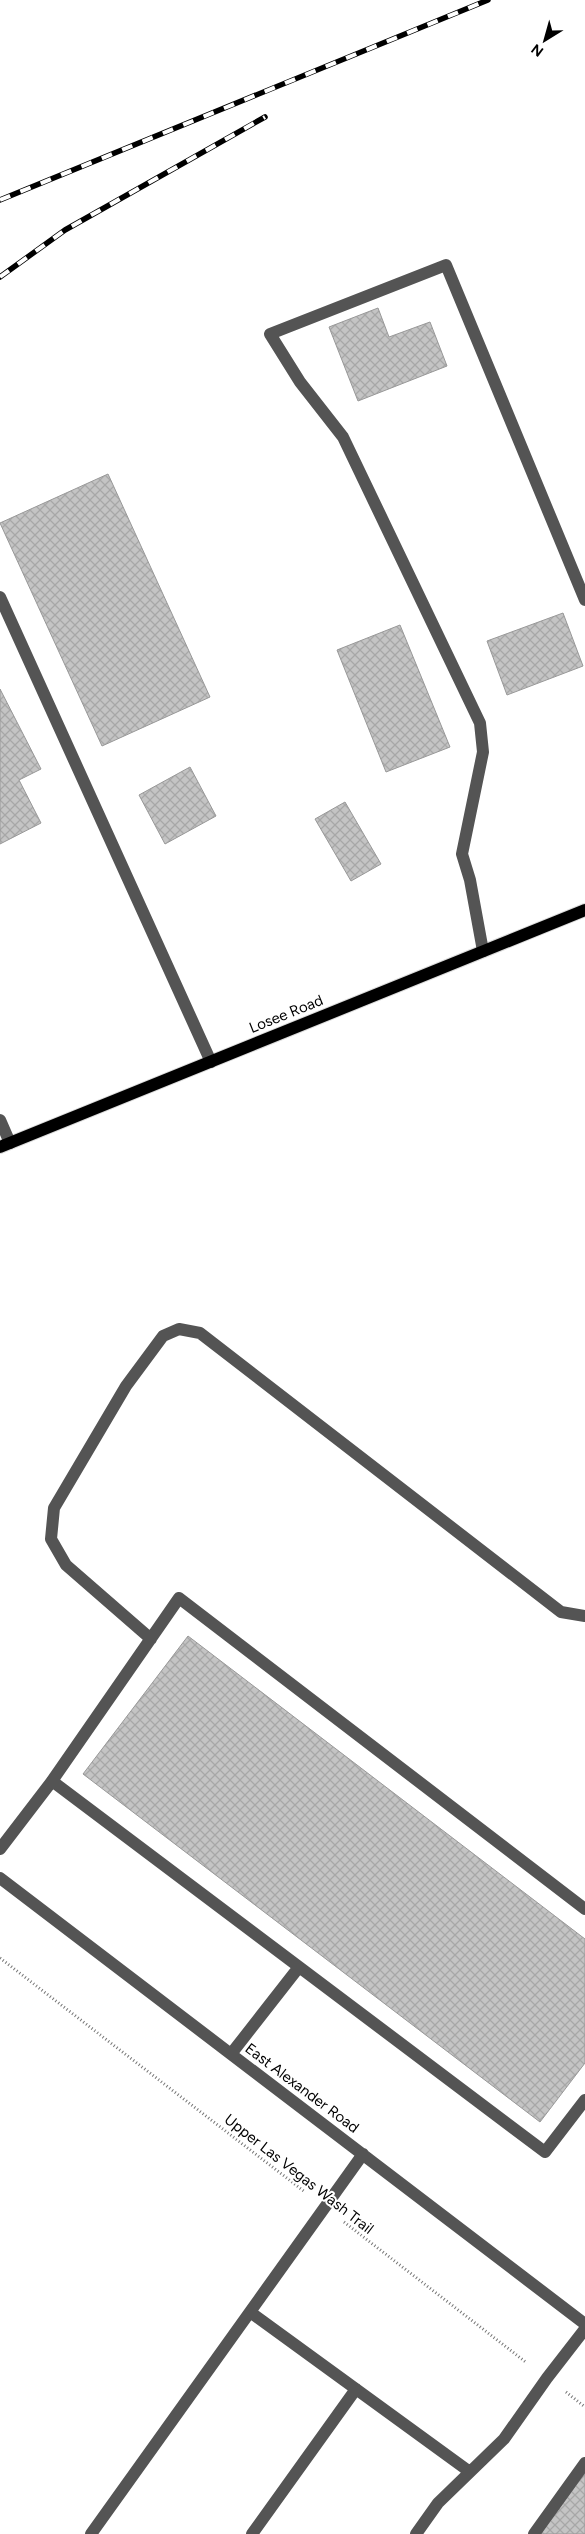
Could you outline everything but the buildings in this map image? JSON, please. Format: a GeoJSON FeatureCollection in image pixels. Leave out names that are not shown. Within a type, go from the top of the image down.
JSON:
{"type":"FeatureCollection","features":[{"type":"Feature","properties":{"kind":"main road","name":"Losee Road"},"geometry":{"type":"LineString","coordinates":[[5,1145],[585,910]]}},
{"type":"Feature","properties":{"kind":"street"},"geometry":{"type":"LineString","coordinates":[[483,951],[470,880],[462,854],[483,752],[480,723],[343,437],[300,382],[270,334],[446,266],[585,600]]}},
{"type":"Feature","properties":{"kind":"street"},"geometry":{"type":"LineString","coordinates":[[0,597],[211,1062]]}},
{"type":"Feature","properties":{"kind":"street"},"geometry":{"type":"LineString","coordinates":[[0,1120],[5,1145]]}},
{"type":"Feature","properties":{"kind":"street"},"geometry":{"type":"LineString","coordinates":[[151,1638],[66,1565],[50,1539],[54,1508],[126,1386],[163,1336],[179,1329],[200,1333],[561,1612],[585,1616]]}},
{"type":"Feature","properties":{"kind":"street"},"geometry":{"type":"LineString","coordinates":[[0,1849],[52,1780],[179,1598],[585,1908]]}},
{"type":"Feature","properties":{"kind":"street"},"geometry":{"type":"LineString","coordinates":[[52,1780],[545,2152],[585,2100]]}},
{"type":"Feature","properties":{"kind":"street","name":"East Alexander Road"},"geometry":{"type":"LineString","coordinates":[[0,1878],[585,2324]]}},
{"type":"Feature","properties":{"kind":"street"},"geometry":{"type":"LineString","coordinates":[[231,2054],[299,1967]]}},
{"type":"Feature","properties":{"kind":"street"},"geometry":{"type":"LineString","coordinates":[[91,2534],[363,2154]]}},
{"type":"Feature","properties":{"kind":"street"},"geometry":{"type":"LineString","coordinates":[[250,2312],[470,2472]]}},
{"type":"Feature","properties":{"kind":"street"},"geometry":{"type":"LineString","coordinates":[[416,2534],[438,2503],[504,2439],[547,2378],[585,2329]]}},
{"type":"Feature","properties":{"kind":"street"},"geometry":{"type":"LineString","coordinates":[[252,2534],[356,2389]]}},
{"type":"Feature","properties":{"kind":"street"},"geometry":{"type":"LineString","coordinates":[[534,2534],[585,2463]]}},
{"type":"Feature","properties":{"kind":"path","name":"Upper Las Vegas Wash Trail"},"geometry":{"type":"LineString","coordinates":[[0,1958],[585,2407]]}},
{"type":"Feature","properties":{"kind":"railway"},"geometry":{"type":"LineString","coordinates":[[0,200],[488,0]]}},
{"type":"Feature","properties":{"kind":"railway"},"geometry":{"type":"LineString","coordinates":[[0,277],[65,230],[265,117]]}}]}
